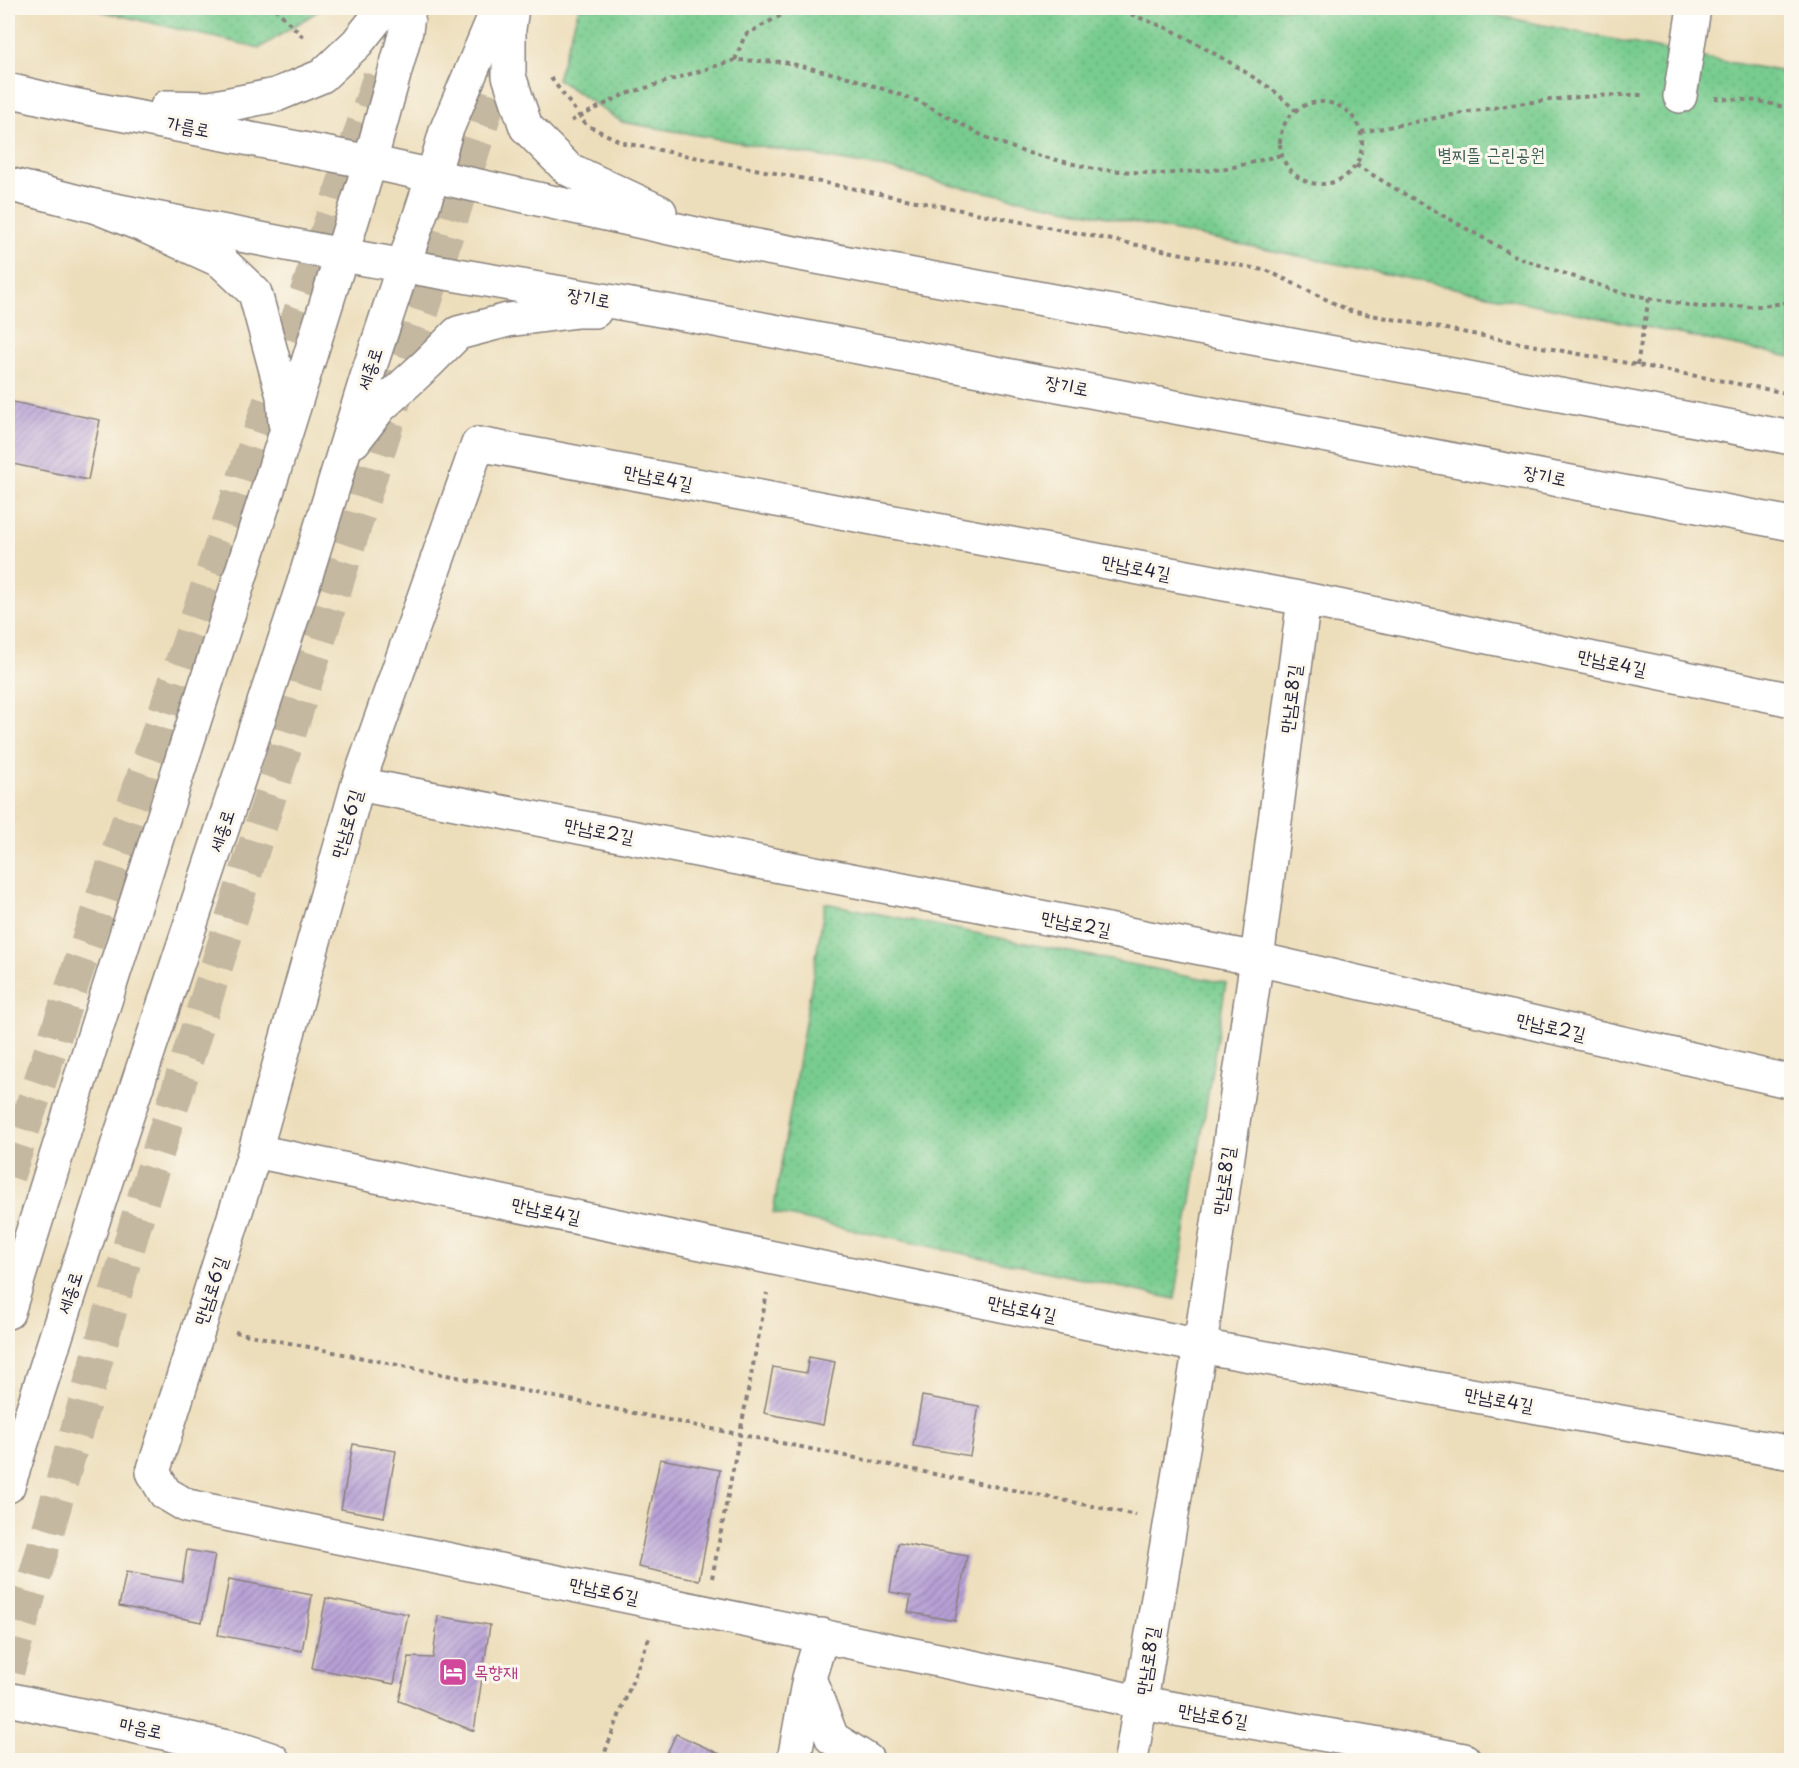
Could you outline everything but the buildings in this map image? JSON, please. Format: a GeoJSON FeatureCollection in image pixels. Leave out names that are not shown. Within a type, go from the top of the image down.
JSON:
{"type":"FeatureCollection","features":[{"type":"Feature","properties":{"kind":"main road"},"geometry":{"type":"LineString","coordinates":[[68,104],[210,108],[276,95],[322,76],[357,43],[385,8]]}},
{"type":"Feature","properties":{"kind":"main road"},"geometry":{"type":"LineString","coordinates":[[8,1312],[71,1105],[342,255],[406,31],[409,8]]}},
{"type":"Feature","properties":{"kind":"main road","name":"세종로"},"geometry":{"type":"LineString","coordinates":[[8,1486],[122,1131],[303,585],[446,131],[498,8]]}},
{"type":"Feature","properties":{"kind":"main road"},"geometry":{"type":"LineString","coordinates":[[512,8],[509,29],[509,76],[526,127],[568,169],[719,239]]}},
{"type":"Feature","properties":{"kind":"main road"},"geometry":{"type":"LineString","coordinates":[[1680,96],[1694,8]]}},
{"type":"Feature","properties":{"kind":"main road","name":"가름로"},"geometry":{"type":"LineString","coordinates":[[8,90],[68,104],[370,162]]}},
{"type":"Feature","properties":{"kind":"main road"},"geometry":{"type":"LineString","coordinates":[[370,162],[719,239],[1791,438]]}},
{"type":"Feature","properties":{"kind":"main road"},"geometry":{"type":"LineString","coordinates":[[8,184],[94,206],[342,255]]}},
{"type":"Feature","properties":{"kind":"main road"},"geometry":{"type":"LineString","coordinates":[[94,206],[147,227],[220,261],[255,293],[283,396],[286,433]]}},
{"type":"Feature","properties":{"kind":"main road","name":"장기로"},"geometry":{"type":"LineString","coordinates":[[342,255],[689,315],[1791,524]]}},
{"type":"Feature","properties":{"kind":"main road"},"geometry":{"type":"LineString","coordinates":[[342,457],[380,407],[458,333],[508,320],[578,311],[689,315]]}},
{"type":"Feature","properties":{"kind":"main road","name":"만남로4길"},"geometry":{"type":"LineString","coordinates":[[478,444],[1304,599],[1791,700]]}},
{"type":"Feature","properties":{"kind":"main road","name":"만남로6길"},"geometry":{"type":"LineString","coordinates":[[478,444],[357,784],[255,1151],[153,1472],[165,1493],[187,1506],[822,1635],[1141,1703],[1391,1746],[1464,1761]]}},
{"type":"Feature","properties":{"kind":"main road","name":"만남로8길"},"geometry":{"type":"LineString","coordinates":[[1131,1761],[1200,1346],[1257,959],[1304,599]]}},
{"type":"Feature","properties":{"kind":"main road","name":"만남로2길"},"geometry":{"type":"LineString","coordinates":[[357,784],[1257,959],[1791,1082]]}},
{"type":"Feature","properties":{"kind":"main road","name":"만남로4길"},"geometry":{"type":"LineString","coordinates":[[255,1151],[1200,1346],[1791,1453]]}},
{"type":"Feature","properties":{"kind":"main road"},"geometry":{"type":"LineString","coordinates":[[794,1761],[809,1678],[822,1635]]}},
{"type":"Feature","properties":{"kind":"main road"},"geometry":{"type":"LineString","coordinates":[[809,1678],[832,1738],[867,1761]]}},
{"type":"Feature","properties":{"kind":"main road","name":"마음로"},"geometry":{"type":"LineString","coordinates":[[8,1699],[246,1751],[273,1761]]}},
{"type":"Feature","properties":{"kind":"path"},"geometry":{"type":"LineString","coordinates":[[275,8],[305,39]]}},
{"type":"Feature","properties":{"kind":"path"},"geometry":{"type":"LineString","coordinates":[[735,60],[745,34],[787,12],[804,8]]}},
{"type":"Feature","properties":{"kind":"path"},"geometry":{"type":"LineString","coordinates":[[1114,8],[1172,30],[1226,60],[1272,89],[1295,111]]}},
{"type":"Feature","properties":{"kind":"path"},"geometry":{"type":"LineString","coordinates":[[579,116],[623,95],[735,60],[784,62],[848,77],[918,101],[985,137],[1024,152],[1094,169],[1159,174],[1226,170],[1281,155]]}},
{"type":"Feature","properties":{"kind":"path"},"geometry":{"type":"LineString","coordinates":[[548,74],[586,125],[624,143],[1268,271],[1350,311],[1791,394]]}},
{"type":"Feature","properties":{"kind":"path"},"geometry":{"type":"LineString","coordinates":[[1360,132],[1527,102],[1618,94],[1759,101],[1791,110]]}},
{"type":"Feature","properties":{"kind":"path"},"geometry":{"type":"LineString","coordinates":[[1327,101],[1340,106],[1359,125],[1362,152],[1356,165],[1347,175],[1335,182],[1321,185],[1307,182],[1285,165],[1279,139],[1283,126],[1295,111],[1300,106],[1327,101]]}},
{"type":"Feature","properties":{"kind":"path"},"geometry":{"type":"LineString","coordinates":[[1356,165],[1519,258],[1622,293],[1699,307],[1762,306],[1791,302]]}},
{"type":"Feature","properties":{"kind":"path"},"geometry":{"type":"LineString","coordinates":[[1637,365],[1649,298]]}},
{"type":"Feature","properties":{"kind":"path"},"geometry":{"type":"LineString","coordinates":[[710,1587],[768,1288]]}},
{"type":"Feature","properties":{"kind":"path"},"geometry":{"type":"LineString","coordinates":[[230,1331],[1137,1516]]}},
{"type":"Feature","properties":{"kind":"path"},"geometry":{"type":"LineString","coordinates":[[602,1761],[651,1633]]}},
{"type":"Feature","properties":{"kind":"green space"},"geometry":{"type":"Polygon","coordinates":[[[87,8],[323,8],[260,48],[87,8]]]}},
{"type":"Feature","properties":{"kind":"green space","name":"별찌뜰 근린공원"},"geometry":{"type":"Polygon","coordinates":[[[579,8],[1461,8],[1704,58],[1791,73],[1791,357],[956,186],[886,168],[622,122],[557,79],[579,8]]]}},
{"type":"Feature","properties":{"kind":"green space"},"geometry":{"type":"Polygon","coordinates":[[[825,903],[1226,983],[1175,1299],[773,1213],[825,903]]]}},
{"type":"Feature","properties":{"kind":"tunnel"},"geometry":{"type":"LineString","coordinates":[[8,1671],[136,1222],[508,41]]}},
{"type":"Feature","properties":{"kind":"tunnel"},"geometry":{"type":"LineString","coordinates":[[8,1176],[379,77]]}},
{"type":"Feature","properties":{"kind":"place","name":"목향재"},"geometry":{"type":"Point","coordinates":[453,1672]}}]}
